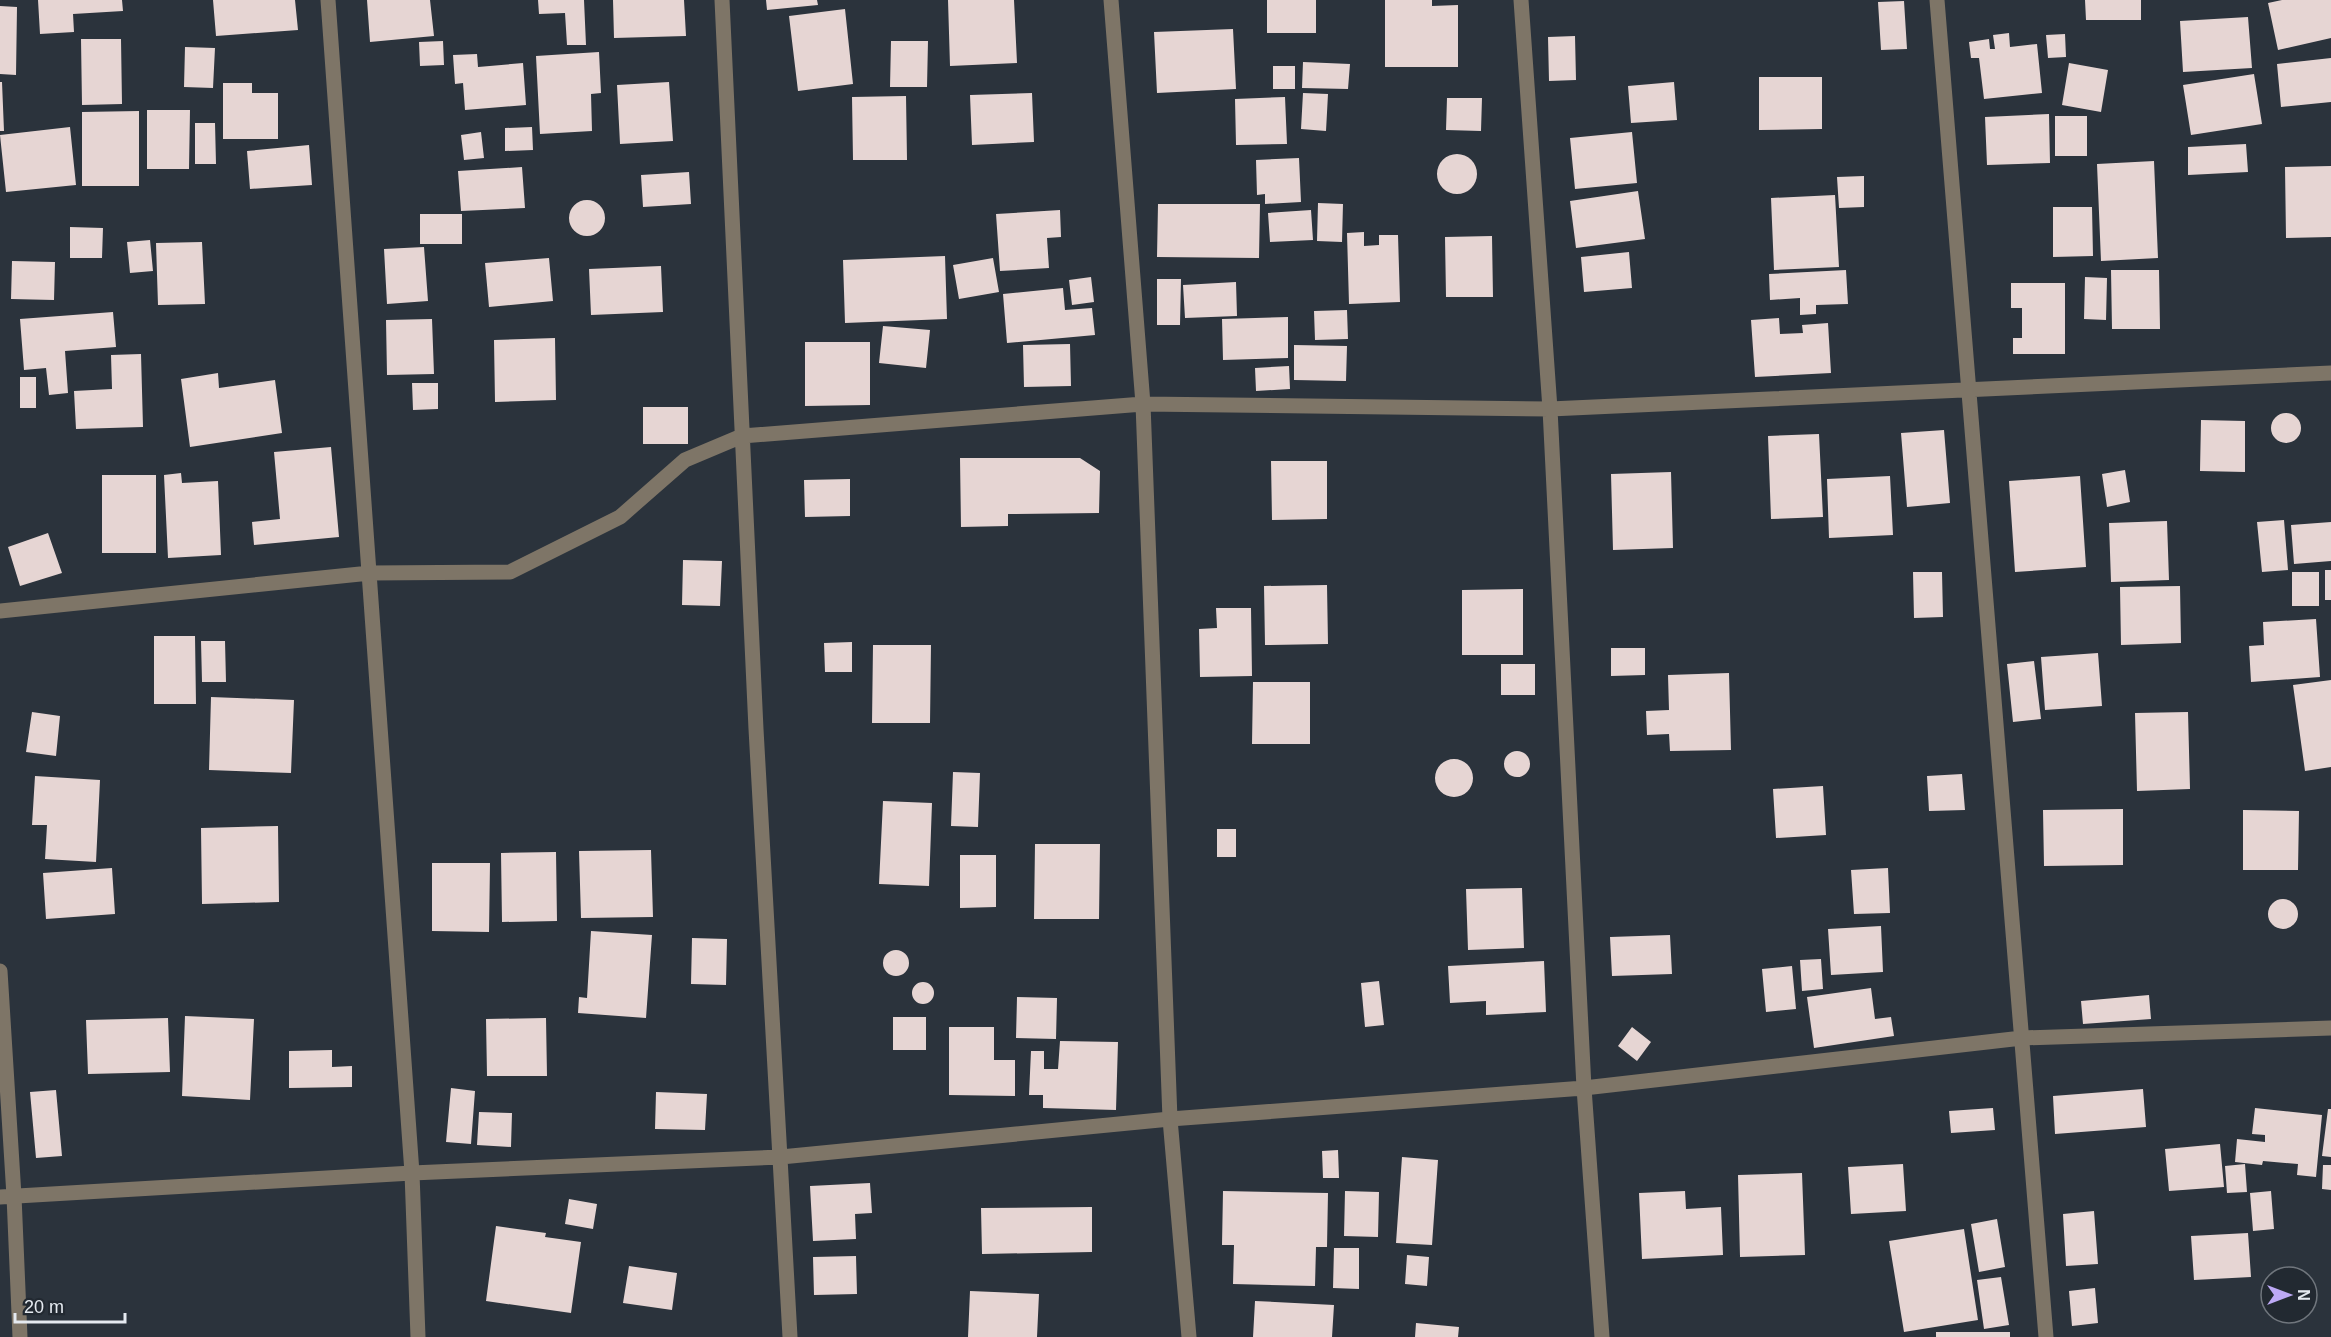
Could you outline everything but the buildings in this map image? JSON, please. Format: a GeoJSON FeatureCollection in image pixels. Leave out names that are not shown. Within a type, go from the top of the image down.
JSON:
{"type":"FeatureCollection","features":[{"type":"Feature","properties":{"kind":"street"},"geometry":{"type":"LineString","coordinates":[[328,0],[412,1173],[418,1337]]}},
{"type":"Feature","properties":{"kind":"street"},"geometry":{"type":"LineString","coordinates":[[722,0],[742,436],[790,1337]]}},
{"type":"Feature","properties":{"kind":"street"},"geometry":{"type":"LineString","coordinates":[[1111,0],[1143,404],[1170,1119],[1188,1337]]}},
{"type":"Feature","properties":{"kind":"street"},"geometry":{"type":"LineString","coordinates":[[1521,0],[1550,409],[1584,1088],[1602,1337]]}},
{"type":"Feature","properties":{"kind":"street"},"geometry":{"type":"LineString","coordinates":[[1937,0],[2046,1337]]}},
{"type":"Feature","properties":{"kind":"street"},"geometry":{"type":"LineString","coordinates":[[0,611],[370,573],[510,572],[620,517],[685,460],[742,436],[1143,404],[1550,409],[2331,373]]}},
{"type":"Feature","properties":{"kind":"street"},"geometry":{"type":"LineString","coordinates":[[0,971],[7,1196],[20,1337]]}},
{"type":"Feature","properties":{"kind":"street"},"geometry":{"type":"LineString","coordinates":[[7,1196],[412,1173],[781,1157],[1170,1119],[1584,1088],[2022,1038],[2331,1028]]}}]}
